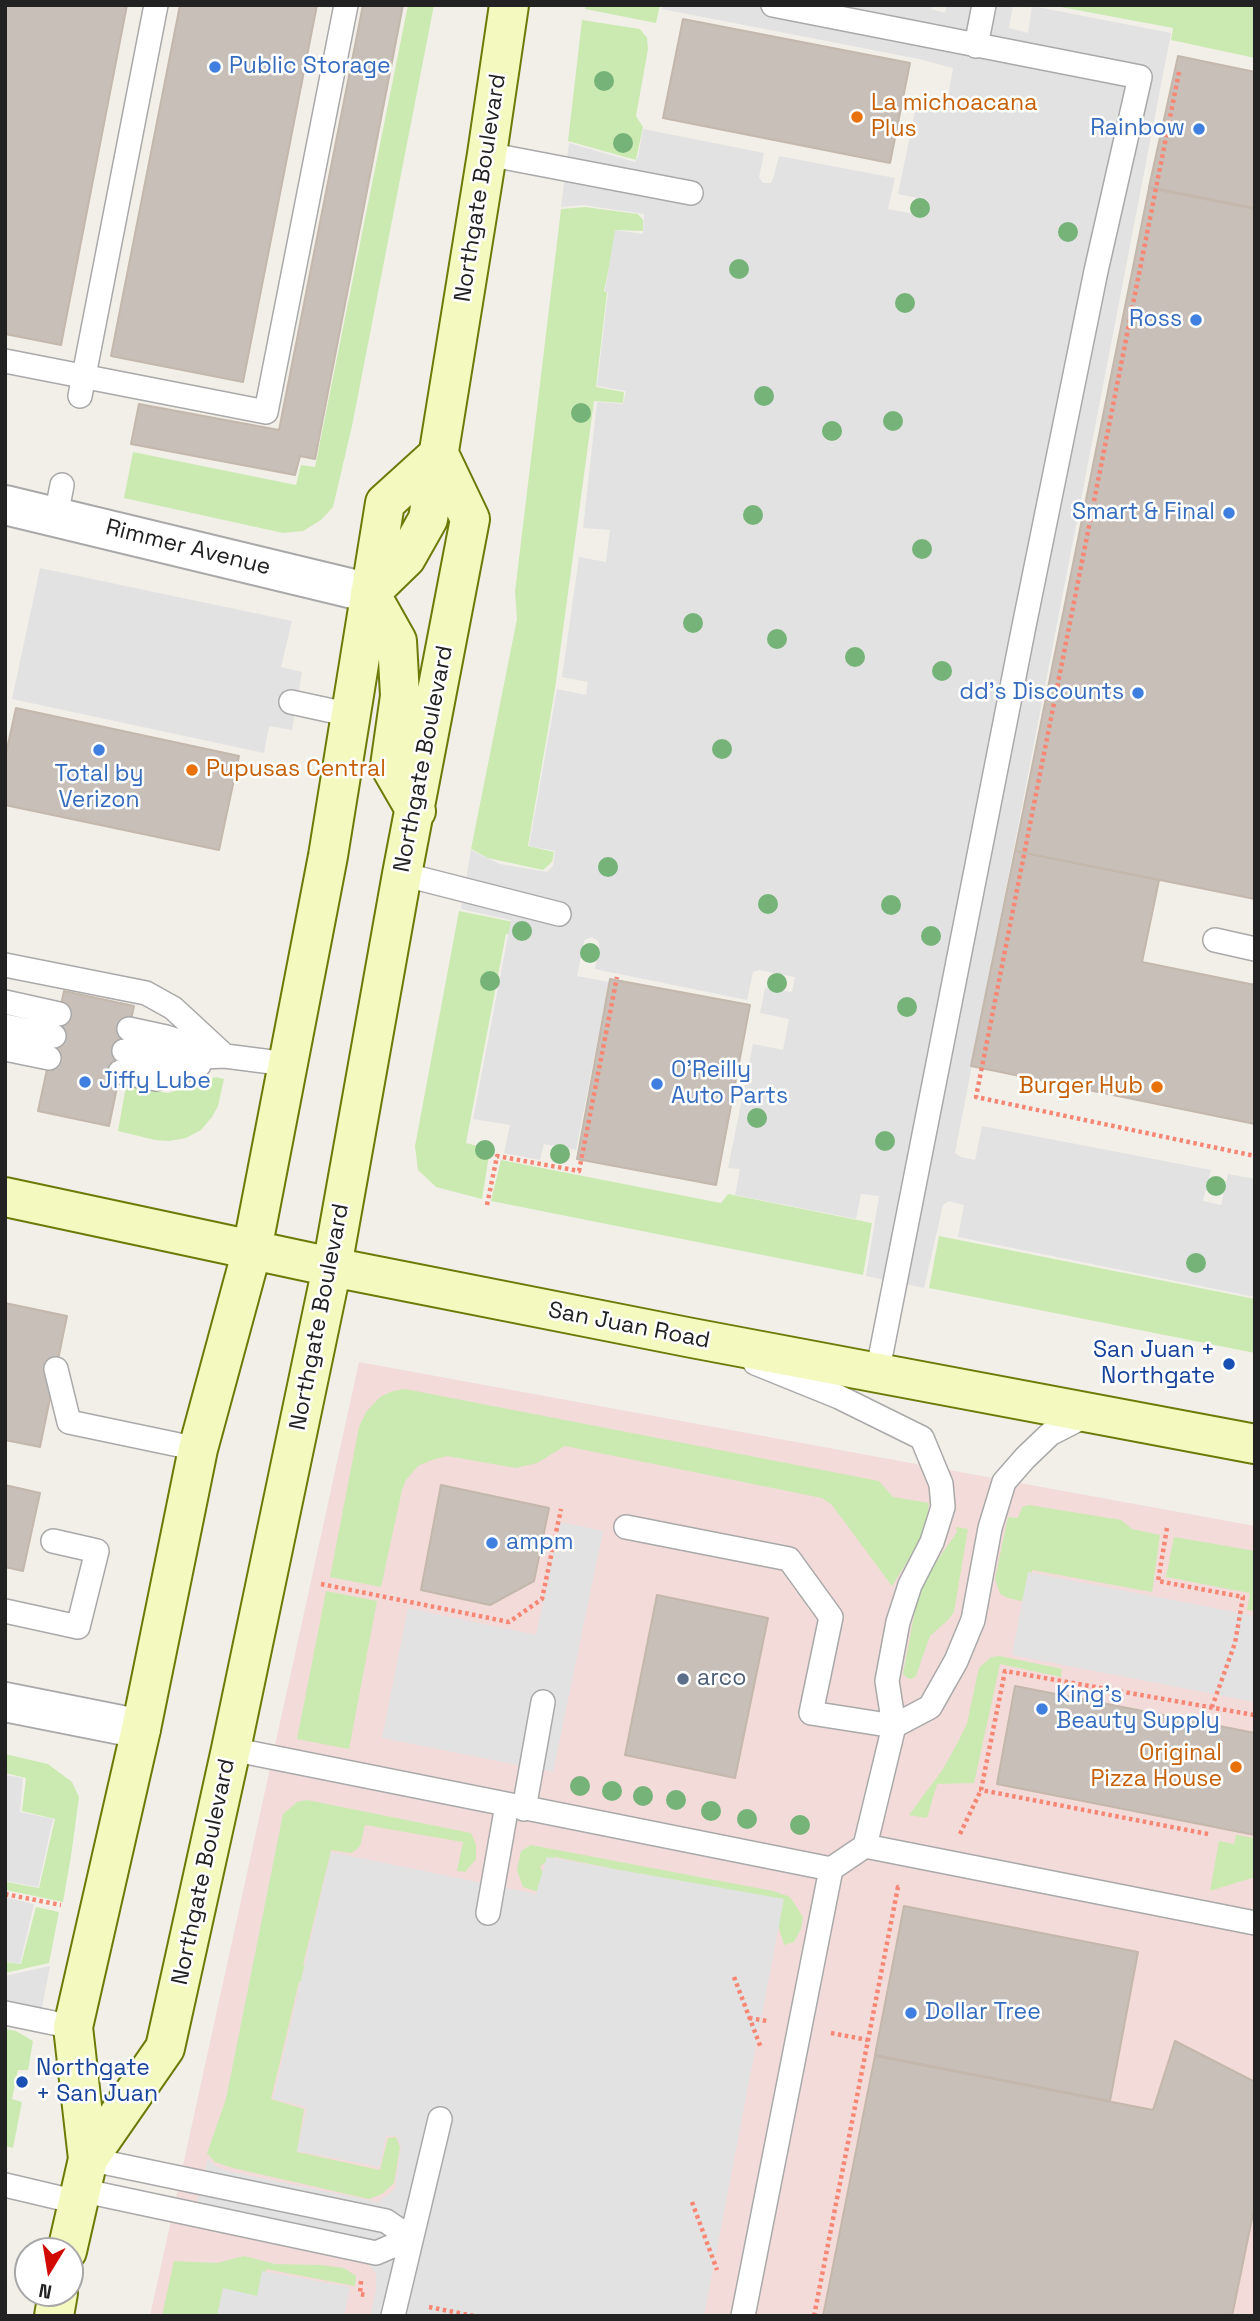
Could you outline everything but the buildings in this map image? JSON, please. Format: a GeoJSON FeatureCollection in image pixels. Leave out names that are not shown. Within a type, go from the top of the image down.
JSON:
{"type":"FeatureCollection","features":[{"type":"Feature","properties":{"kind":"main road","name":"Northgate Boulevard"},"geometry":{"type":"LineString","coordinates":[[82,2184],[166,2048],[331,1267],[470,519],[439,454],[509,5]]}},
{"type":"Feature","properties":{"kind":"main road","name":"Northgate Boulevard"},"geometry":{"type":"LineString","coordinates":[[70,2237],[82,2184],[73,2027],[141,1729],[198,1449],[252,1250],[328,856],[386,503],[439,454]]}},
{"type":"Feature","properties":{"kind":"main road"},"geometry":{"type":"LineString","coordinates":[[370,593],[397,641],[400,696],[390,766],[416,811]]}},
{"type":"Feature","properties":{"kind":"main road","name":"San Juan Road"},"geometry":{"type":"LineString","coordinates":[[5,1198],[331,1267],[877,1374],[1255,1444]]}},
{"type":"Feature","properties":{"kind":"street","name":"Rimmer Avenue"},"geometry":{"type":"LineString","coordinates":[[6,508],[59,500],[370,593]]}},
{"type":"Feature","properties":{"kind":"street"},"geometry":{"type":"LineString","coordinates":[[5,1702],[141,1729]]}},
{"type":"Feature","properties":{"kind":"lane"},"geometry":{"type":"LineString","coordinates":[[82,386],[156,5]]}},
{"type":"Feature","properties":{"kind":"lane"},"geometry":{"type":"LineString","coordinates":[[5,361],[82,386],[266,412],[346,5]]}},
{"type":"Feature","properties":{"kind":"lane"},"geometry":{"type":"LineString","coordinates":[[773,5],[1140,77],[1096,271],[1023,631],[877,1374]]}},
{"type":"Feature","properties":{"kind":"lane"},"geometry":{"type":"LineString","coordinates":[[976,46],[984,5]]}},
{"type":"Feature","properties":{"kind":"lane"},"geometry":{"type":"LineString","coordinates":[[487,154],[691,192]]}},
{"type":"Feature","properties":{"kind":"lane"},"geometry":{"type":"LineString","coordinates":[[291,702],[351,715]]}},
{"type":"Feature","properties":{"kind":"lane"},"geometry":{"type":"LineString","coordinates":[[402,874],[559,914]]}},
{"type":"Feature","properties":{"kind":"lane"},"geometry":{"type":"LineString","coordinates":[[1215,940],[1255,949]]}},
{"type":"Feature","properties":{"kind":"lane"},"geometry":{"type":"LineString","coordinates":[[5,965],[146,993],[173,1008],[225,1056]]}},
{"type":"Feature","properties":{"kind":"lane"},"geometry":{"type":"LineString","coordinates":[[5,1002],[54,1036]]}},
{"type":"Feature","properties":{"kind":"lane"},"geometry":{"type":"LineString","coordinates":[[5,1026],[54,1036]]}},
{"type":"Feature","properties":{"kind":"lane"},"geometry":{"type":"LineString","coordinates":[[5,1049],[54,1036]]}},
{"type":"Feature","properties":{"kind":"lane"},"geometry":{"type":"LineString","coordinates":[[124,1051],[161,1059],[225,1056],[287,1064]]}},
{"type":"Feature","properties":{"kind":"lane"},"geometry":{"type":"LineString","coordinates":[[692,1338],[839,1397],[922,1438],[941,1484],[943,1507],[932,1542],[910,1585],[898,1622],[887,1681],[894,1726],[865,1846],[831,1869],[743,2316]]}},
{"type":"Feature","properties":{"kind":"lane"},"geometry":{"type":"LineString","coordinates":[[56,1369],[69,1422],[198,1449]]}},
{"type":"Feature","properties":{"kind":"lane"},"geometry":{"type":"LineString","coordinates":[[626,1527],[789,1559],[831,1617],[811,1713],[894,1726],[930,1707],[956,1661],[973,1620],[990,1528],[1004,1482],[1050,1434],[1089,1414]]}},
{"type":"Feature","properties":{"kind":"lane"},"geometry":{"type":"LineString","coordinates":[[5,1611],[78,1627],[97,1551],[53,1541]]}},
{"type":"Feature","properties":{"kind":"lane"},"geometry":{"type":"LineString","coordinates":[[488,1913],[543,1702]]}},
{"type":"Feature","properties":{"kind":"lane"},"geometry":{"type":"LineString","coordinates":[[231,1749],[831,1869]]}},
{"type":"Feature","properties":{"kind":"lane"},"geometry":{"type":"LineString","coordinates":[[865,1846],[1255,1923]]}},
{"type":"Feature","properties":{"kind":"lane"},"geometry":{"type":"LineString","coordinates":[[5,2013],[73,2027]]}},
{"type":"Feature","properties":{"kind":"lane"},"geometry":{"type":"LineString","coordinates":[[393,2316],[440,2119]]}},
{"type":"Feature","properties":{"kind":"lane"},"geometry":{"type":"LineString","coordinates":[[82,2184],[376,2253],[411,2238]]}},
{"type":"Feature","properties":{"kind":"lane"},"geometry":{"type":"LineString","coordinates":[[5,2185],[82,2184],[386,2221],[411,2238]]}},
{"type":"Feature","properties":{"kind":"path"},"geometry":{"type":"LineString","coordinates":[[1179,72],[976,1097],[1255,1156]]}},
{"type":"Feature","properties":{"kind":"path"},"geometry":{"type":"LineString","coordinates":[[487,1205],[497,1156],[579,1171],[617,977]]}},
{"type":"Feature","properties":{"kind":"path"},"geometry":{"type":"LineString","coordinates":[[321,1584],[509,1622],[542,1599],[562,1509]]}},
{"type":"Feature","properties":{"kind":"path"},"geometry":{"type":"LineString","coordinates":[[1167,1528],[1158,1581],[1243,1597],[1235,1643],[1212,1707]]}},
{"type":"Feature","properties":{"kind":"path"},"geometry":{"type":"LineString","coordinates":[[1208,1834],[981,1790],[1006,1671],[1254,1715]]}},
{"type":"Feature","properties":{"kind":"path"},"geometry":{"type":"LineString","coordinates":[[814,2316],[898,1887],[909,1889]]}},
{"type":"Feature","properties":{"kind":"path"},"geometry":{"type":"LineString","coordinates":[[5,1894],[68,1907]]}},
{"type":"Feature","properties":{"kind":"path"},"geometry":{"type":"LineString","coordinates":[[734,1977],[761,2049]]}},
{"type":"Feature","properties":{"kind":"path"},"geometry":{"type":"LineString","coordinates":[[692,2202],[717,2271],[727,2274]]}},
{"type":"Feature","properties":{"kind":"shaded area"},"geometry":{"type":"Polygon","coordinates":[[[663,5],[932,5],[931,9],[945,13],[947,5],[1013,5],[1009,28],[1028,33],[1032,6],[1171,33],[955,1153],[975,1160],[982,1126],[1211,1170],[1203,1201],[1221,1205],[1228,1174],[1255,1179],[1255,1297],[958,1237],[964,1205],[949,1201],[943,1205],[924,1288],[866,1276],[879,1196],[861,1194],[856,1219],[735,1195],[740,1169],[728,1168],[753,1044],[783,1050],[789,1019],[760,1013],[765,988],[792,992],[795,977],[759,970],[753,972],[747,1000],[595,969],[598,941],[592,937],[587,939],[584,941],[577,976],[609,982],[576,1150],[544,1144],[540,1160],[504,1153],[510,1125],[473,1119],[511,920],[461,909],[471,850],[500,864],[547,872],[553,866],[555,851],[529,846],[557,689],[586,695],[588,682],[562,677],[579,557],[606,562],[610,530],[583,528],[597,402],[623,404],[626,391],[597,386],[608,292],[605,291],[615,230],[643,234],[644,214],[583,205],[561,207],[569,143],[635,162],[643,129],[764,153],[759,177],[763,183],[771,183],[779,156],[895,178],[888,209],[925,216],[928,200],[898,194],[916,106],[946,110],[953,68],[662,9],[663,5]]]}},
{"type":"Feature","properties":{"kind":"shaded area"},"geometry":{"type":"Polygon","coordinates":[[[40,568],[292,621],[281,667],[302,672],[292,730],[269,726],[264,753],[12,699],[40,568]]]}},
{"type":"Feature","properties":{"kind":"shaded area"},"geometry":{"type":"Polygon","coordinates":[[[359,1362],[1255,1526],[1255,2316],[150,2316],[359,1362]]]}},
{"type":"Feature","properties":{"kind":"shaded area"},"geometry":{"type":"Polygon","coordinates":[[[560,1522],[603,1531],[553,1772],[382,1738],[408,1608],[536,1635],[560,1522]]]}},
{"type":"Feature","properties":{"kind":"shaded area"},"geometry":{"type":"Polygon","coordinates":[[[1028,1572],[1255,1616],[1255,1702],[1012,1655],[1028,1572]]]}},
{"type":"Feature","properties":{"kind":"shaded area"},"geometry":{"type":"Polygon","coordinates":[[[5,1775],[23,1778],[20,1812],[53,1819],[38,1887],[6,1881],[5,1883],[5,1775]]]}},
{"type":"Feature","properties":{"kind":"shaded area"},"geometry":{"type":"Polygon","coordinates":[[[331,1852],[536,1894],[547,1857],[784,1899],[704,2316],[370,2316],[376,2291],[376,2274],[361,2258],[191,2225],[208,2159],[227,2171],[378,2202],[395,2189],[401,2145],[396,2136],[386,2136],[380,2167],[297,2151],[306,2110],[303,2106],[273,2099],[331,1852]]]}},
{"type":"Feature","properties":{"kind":"shaded area"},"geometry":{"type":"Polygon","coordinates":[[[5,1897],[34,1904],[20,1964],[5,1961],[5,1897]]]}},
{"type":"Feature","properties":{"kind":"shaded area"},"geometry":{"type":"Polygon","coordinates":[[[50,1966],[41,2012],[5,2005],[5,1976],[50,1966]]]}},
{"type":"Feature","properties":{"kind":"shaded area"},"geometry":{"type":"Polygon","coordinates":[[[262,2271],[350,2287],[344,2316],[217,2316],[223,2288],[257,2296],[262,2271]]]}},
{"type":"Feature","properties":{"kind":"green space"},"geometry":{"type":"Polygon","coordinates":[[[408,5],[434,5],[352,426],[333,507],[321,520],[303,531],[283,533],[124,498],[133,452],[296,485],[301,465],[315,467],[408,5]]]}},
{"type":"Feature","properties":{"kind":"green space"},"geometry":{"type":"Polygon","coordinates":[[[586,5],[660,5],[656,23],[585,9],[586,5]]]}},
{"type":"Feature","properties":{"kind":"green space"},"geometry":{"type":"Polygon","coordinates":[[[1050,5],[1255,5],[1255,58],[1171,40],[1173,28],[1050,5]]]}},
{"type":"Feature","properties":{"kind":"green space"},"geometry":{"type":"Polygon","coordinates":[[[582,20],[640,29],[647,38],[648,49],[636,116],[643,127],[636,160],[568,141],[582,20]]]}},
{"type":"Feature","properties":{"kind":"green space"},"geometry":{"type":"Polygon","coordinates":[[[585,207],[638,214],[643,220],[643,231],[617,230],[604,291],[607,292],[596,387],[624,392],[623,403],[594,401],[555,689],[528,846],[554,852],[552,862],[543,870],[488,858],[471,849],[517,619],[515,592],[561,209],[585,207]]]}},
{"type":"Feature","properties":{"kind":"green space"},"geometry":{"type":"Polygon","coordinates":[[[459,911],[534,926],[532,938],[506,934],[466,1143],[490,1149],[482,1199],[436,1187],[418,1170],[415,1146],[459,911]]]}},
{"type":"Feature","properties":{"kind":"green space"},"geometry":{"type":"Polygon","coordinates":[[[216,1077],[224,1079],[218,1106],[201,1130],[186,1138],[169,1141],[118,1131],[126,1086],[168,1093],[216,1077]]]}},
{"type":"Feature","properties":{"kind":"green space"},"geometry":{"type":"Polygon","coordinates":[[[501,1160],[721,1203],[728,1194],[872,1223],[863,1275],[491,1201],[501,1160]]]}},
{"type":"Feature","properties":{"kind":"green space"},"geometry":{"type":"Polygon","coordinates":[[[939,1236],[1255,1299],[1255,1353],[929,1288],[939,1236]]]}},
{"type":"Feature","properties":{"kind":"green space"},"geometry":{"type":"Polygon","coordinates":[[[405,1389],[879,1481],[893,1497],[929,1503],[926,1524],[916,1547],[892,1586],[832,1505],[822,1498],[565,1446],[537,1463],[516,1468],[447,1456],[418,1466],[406,1480],[381,1587],[330,1577],[359,1427],[366,1412],[380,1397],[405,1389]]]}},
{"type":"Feature","properties":{"kind":"green space"},"geometry":{"type":"Polygon","coordinates":[[[1029,1505],[1121,1520],[1132,1529],[1160,1535],[1152,1592],[1032,1570],[1026,1602],[1000,1594],[995,1579],[1008,1517],[1018,1518],[1022,1507],[1029,1505]]]}},
{"type":"Feature","properties":{"kind":"green space"},"geometry":{"type":"Polygon","coordinates":[[[956,1527],[968,1529],[954,1612],[930,1636],[916,1676],[907,1678],[903,1674],[918,1595],[930,1571],[957,1532],[956,1527]]]}},
{"type":"Feature","properties":{"kind":"green space"},"geometry":{"type":"Polygon","coordinates":[[[1174,1537],[1255,1551],[1255,1611],[1247,1610],[1250,1593],[1166,1577],[1174,1537]]]}},
{"type":"Feature","properties":{"kind":"green space"},"geometry":{"type":"Polygon","coordinates":[[[326,1591],[377,1601],[349,1749],[297,1739],[326,1591]]]}},
{"type":"Feature","properties":{"kind":"green space"},"geometry":{"type":"Polygon","coordinates":[[[1000,1656],[1062,1669],[1061,1677],[1000,1664],[974,1783],[937,1784],[927,1818],[909,1815],[943,1769],[959,1740],[967,1723],[979,1668],[991,1657],[1000,1656]]]}},
{"type":"Feature","properties":{"kind":"green space"},"geometry":{"type":"Polygon","coordinates":[[[5,1754],[48,1764],[72,1782],[79,1797],[63,1902],[6,1890],[7,1882],[39,1888],[55,1819],[22,1811],[26,1778],[5,1773],[5,1754]]]}},
{"type":"Feature","properties":{"kind":"green space"},"geometry":{"type":"Polygon","coordinates":[[[307,1800],[471,1833],[476,1845],[476,1859],[465,1872],[457,1871],[463,1842],[365,1825],[360,1846],[356,1850],[351,1853],[331,1850],[303,1965],[330,1970],[325,1987],[299,1982],[271,2099],[304,2109],[297,2152],[380,2170],[388,2138],[396,2137],[400,2147],[394,2183],[382,2194],[369,2199],[233,2168],[215,2162],[207,2153],[226,2099],[283,1814],[297,1802],[307,1800]]]}},
{"type":"Feature","properties":{"kind":"green space"},"geometry":{"type":"Polygon","coordinates":[[[1236,1835],[1255,1838],[1255,1877],[1210,1891],[1219,1841],[1234,1844],[1236,1835]]]}},
{"type":"Feature","properties":{"kind":"green space"},"geometry":{"type":"Polygon","coordinates":[[[531,1845],[773,1891],[790,1897],[803,1917],[801,1929],[794,1942],[784,1945],[771,1901],[618,1877],[610,1868],[555,1857],[540,1866],[551,1892],[535,1891],[523,1887],[517,1870],[521,1851],[531,1845]]]}},
{"type":"Feature","properties":{"kind":"green space"},"geometry":{"type":"Polygon","coordinates":[[[36,1907],[59,1912],[49,1963],[5,1973],[5,1962],[21,1964],[36,1907]]]}},
{"type":"Feature","properties":{"kind":"green space"},"geometry":{"type":"Polygon","coordinates":[[[5,2029],[16,2031],[33,2041],[28,2070],[18,2070],[12,2099],[22,2102],[13,2148],[5,2146],[5,2029]]]}},
{"type":"Feature","properties":{"kind":"green space"},"geometry":{"type":"Polygon","coordinates":[[[244,2256],[275,2264],[344,2268],[356,2276],[355,2286],[266,2269],[258,2304],[222,2316],[162,2316],[174,2261],[217,2263],[244,2256]]]}},
{"type":"Feature","properties":{"kind":"place","name":"Public Storage"},"geometry":{"type":"Point","coordinates":[215,67]}},
{"type":"Feature","properties":{"kind":"place","name":"La michoacana Plus"},"geometry":{"type":"Point","coordinates":[857,117]}},
{"type":"Feature","properties":{"kind":"place","name":"Rainbow"},"geometry":{"type":"Point","coordinates":[1199,129]}},
{"type":"Feature","properties":{"kind":"place","name":"Ross"},"geometry":{"type":"Point","coordinates":[1196,320]}},
{"type":"Feature","properties":{"kind":"place","name":"Smart & Final"},"geometry":{"type":"Point","coordinates":[1229,513]}},
{"type":"Feature","properties":{"kind":"place","name":"dd's Discounts"},"geometry":{"type":"Point","coordinates":[1138,693]}},
{"type":"Feature","properties":{"kind":"place","name":"Total by Verizon"},"geometry":{"type":"Point","coordinates":[99,750]}},
{"type":"Feature","properties":{"kind":"place","name":"Pupusas Central"},"geometry":{"type":"Point","coordinates":[192,770]}},
{"type":"Feature","properties":{"kind":"place","name":"Jiffy Lube"},"geometry":{"type":"Point","coordinates":[85,1082]}},
{"type":"Feature","properties":{"kind":"place","name":"O'Reilly Auto Parts"},"geometry":{"type":"Point","coordinates":[657,1084]}},
{"type":"Feature","properties":{"kind":"place","name":"Burger Hub"},"geometry":{"type":"Point","coordinates":[1157,1087]}},
{"type":"Feature","properties":{"kind":"place","name":"San Juan + Northgate"},"geometry":{"type":"Point","coordinates":[1229,1364]}},
{"type":"Feature","properties":{"kind":"place","name":"ampm"},"geometry":{"type":"Point","coordinates":[492,1543]}},
{"type":"Feature","properties":{"kind":"place","name":"arco"},"geometry":{"type":"Point","coordinates":[683,1679]}},
{"type":"Feature","properties":{"kind":"place","name":"King's Beauty Supply"},"geometry":{"type":"Point","coordinates":[1042,1709]}},
{"type":"Feature","properties":{"kind":"place","name":"Original Pizza House"},"geometry":{"type":"Point","coordinates":[1236,1767]}},
{"type":"Feature","properties":{"kind":"place","name":"Dollar Tree"},"geometry":{"type":"Point","coordinates":[911,2013]}},
{"type":"Feature","properties":{"kind":"place","name":"Northgate + San Juan"},"geometry":{"type":"Point","coordinates":[22,2082]}}]}
